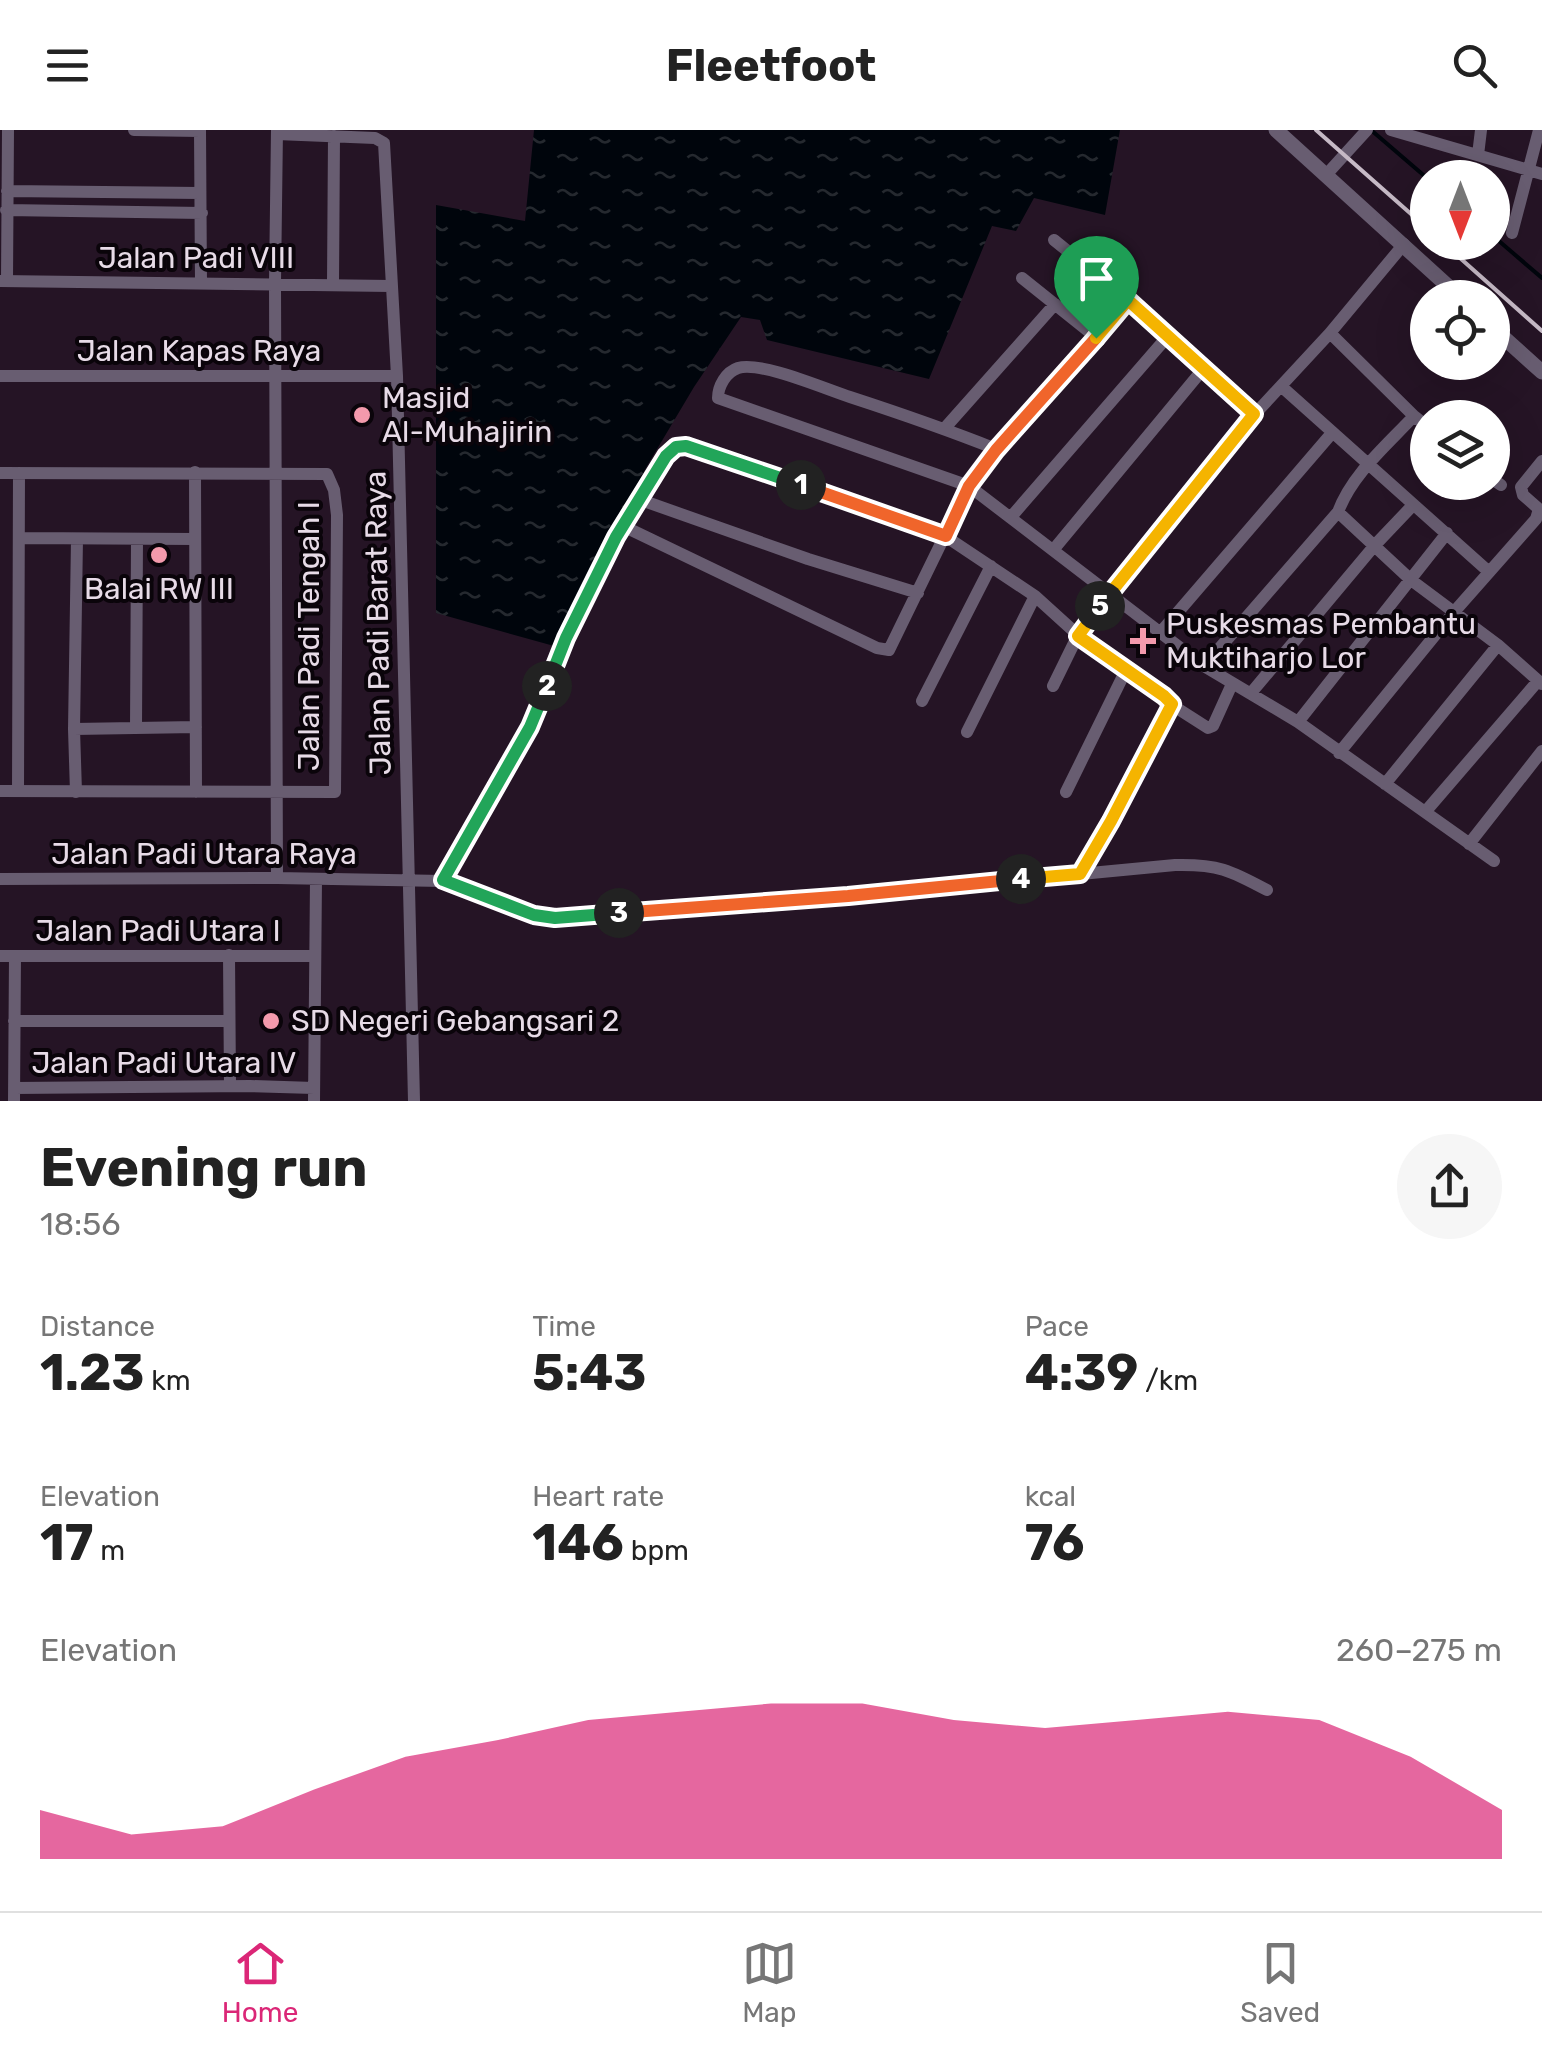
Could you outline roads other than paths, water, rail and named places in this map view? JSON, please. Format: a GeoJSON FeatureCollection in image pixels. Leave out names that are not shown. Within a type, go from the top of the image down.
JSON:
{"type":"FeatureCollection","features":[{"type":"Feature","properties":{"kind":"street"},"geometry":{"type":"LineString","coordinates":[[3,281],[8,130]]}},
{"type":"Feature","properties":{"kind":"street"},"geometry":{"type":"LineString","coordinates":[[134,130],[200,130],[201,284]]}},
{"type":"Feature","properties":{"kind":"street"},"geometry":{"type":"LineString","coordinates":[[1276,130],[1443,280]]}},
{"type":"Feature","properties":{"kind":"street"},"geometry":{"type":"LineString","coordinates":[[1326,175],[1367,130]]}},
{"type":"Feature","properties":{"kind":"street"},"geometry":{"type":"LineString","coordinates":[[1391,130],[1427,135],[1478,156],[1536,173]]}},
{"type":"Feature","properties":{"kind":"street"},"geometry":{"type":"LineString","coordinates":[[1478,156],[1482,130]]}},
{"type":"Feature","properties":{"kind":"street"},"geometry":{"type":"LineString","coordinates":[[1512,232],[1536,173],[1538,130]]}},
{"type":"Feature","properties":{"kind":"street"},"geometry":{"type":"LineString","coordinates":[[277,132],[334,136],[333,283]]}},
{"type":"Feature","properties":{"kind":"street","name":"Jalan Padi Tengah I"},"geometry":{"type":"LineString","coordinates":[[277,132],[274,284],[278,878]]}},
{"type":"Feature","properties":{"kind":"street","name":"Jalan Padi Barat Raya"},"geometry":{"type":"LineString","coordinates":[[334,136],[375,138],[384,143],[416,880],[414,1101]]}},
{"type":"Feature","properties":{"kind":"street"},"geometry":{"type":"LineString","coordinates":[[8,192],[200,192]]}},
{"type":"Feature","properties":{"kind":"street"},"geometry":{"type":"LineString","coordinates":[[6,210],[202,213]]}},
{"type":"Feature","properties":{"kind":"street"},"geometry":{"type":"LineString","coordinates":[[1054,240],[1128,300],[1254,414]]}},
{"type":"Feature","properties":{"kind":"street"},"geometry":{"type":"LineString","coordinates":[[1053,686],[1078,636],[1109,594],[1254,414],[1330,333],[1404,244]]}},
{"type":"Feature","properties":{"kind":"street"},"geometry":{"type":"LineString","coordinates":[[1022,278],[1096,338]]}},
{"type":"Feature","properties":{"kind":"street","name":"Jalan Padi VIII"},"geometry":{"type":"LineString","coordinates":[[3,281],[391,286]]}},
{"type":"Feature","properties":{"kind":"street"},"geometry":{"type":"LineString","coordinates":[[623,526],[884,651],[892,647],[969,486],[1128,300]]}},
{"type":"Feature","properties":{"kind":"street"},"geometry":{"type":"LineString","coordinates":[[944,429],[1055,304]]}},
{"type":"Feature","properties":{"kind":"street"},"geometry":{"type":"LineString","coordinates":[[1330,333],[1410,412]]}},
{"type":"Feature","properties":{"kind":"street"},"geometry":{"type":"LineString","coordinates":[[1011,517],[1168,336]]}},
{"type":"Feature","properties":{"kind":"street"},"geometry":{"type":"LineString","coordinates":[[1510,343],[1542,372]]}},
{"type":"Feature","properties":{"kind":"street"},"geometry":{"type":"LineString","coordinates":[[996,450],[797,378],[751,366],[741,366],[718,389],[718,398],[969,486],[1204,666],[1298,722],[1494,861]]}},
{"type":"Feature","properties":{"kind":"street"},"geometry":{"type":"LineString","coordinates":[[1054,548],[1204,368]]}},
{"type":"Feature","properties":{"kind":"street","name":"Jalan Kapas Raya"},"geometry":{"type":"LineString","coordinates":[[0,376],[397,376]]}},
{"type":"Feature","properties":{"kind":"street"},"geometry":{"type":"LineString","coordinates":[[1282,387],[1488,571]]}},
{"type":"Feature","properties":{"kind":"street"},"geometry":{"type":"LineString","coordinates":[[1204,666],[1338,512],[1344,495],[1410,420]]}},
{"type":"Feature","properties":{"kind":"street"},"geometry":{"type":"LineString","coordinates":[[1160,633],[1332,433]]}},
{"type":"Feature","properties":{"kind":"street"},"geometry":{"type":"LineString","coordinates":[[1232,684],[1214,726],[1208,728],[1078,636],[1035,596],[946,536],[686,446],[676,447],[666,456],[623,526],[566,638],[530,727],[443,880],[534,915],[555,918],[1206,864],[1230,869],[1268,890]]}},
{"type":"Feature","properties":{"kind":"street"},"geometry":{"type":"LineString","coordinates":[[1339,753],[1488,571],[1539,515],[1539,509],[1522,494],[1521,487],[1542,461]]}},
{"type":"Feature","properties":{"kind":"street"},"geometry":{"type":"LineString","coordinates":[[195,472],[196,792]]}},
{"type":"Feature","properties":{"kind":"street"},"geometry":{"type":"LineString","coordinates":[[0,473],[276,472]]}},
{"type":"Feature","properties":{"kind":"street","name":"Jalan Padi Tengah I"},"geometry":{"type":"LineString","coordinates":[[276,472],[327,474],[334,490],[337,515],[334,792],[277,792]]}},
{"type":"Feature","properties":{"kind":"street"},"geometry":{"type":"LineString","coordinates":[[18,792],[20,473]]}},
{"type":"Feature","properties":{"kind":"street"},"geometry":{"type":"LineString","coordinates":[[641,500],[918,593]]}},
{"type":"Feature","properties":{"kind":"street"},"geometry":{"type":"LineString","coordinates":[[1250,693],[1412,504]]}},
{"type":"Feature","properties":{"kind":"street"},"geometry":{"type":"LineString","coordinates":[[1338,512],[1411,580],[1540,682],[1426,811]]}},
{"type":"Feature","properties":{"kind":"street"},"geometry":{"type":"LineString","coordinates":[[1298,722],[1447,534]]}},
{"type":"Feature","properties":{"kind":"street"},"geometry":{"type":"LineString","coordinates":[[19,538],[195,539]]}},
{"type":"Feature","properties":{"kind":"street"},"geometry":{"type":"LineString","coordinates":[[76,792],[77,538]]}},
{"type":"Feature","properties":{"kind":"street"},"geometry":{"type":"LineString","coordinates":[[136,726],[137,539]]}},
{"type":"Feature","properties":{"kind":"street"},"geometry":{"type":"LineString","coordinates":[[922,701],[991,566]]}},
{"type":"Feature","properties":{"kind":"street"},"geometry":{"type":"LineString","coordinates":[[967,732],[1035,596]]}},
{"type":"Feature","properties":{"kind":"street"},"geometry":{"type":"LineString","coordinates":[[1385,784],[1498,645]]}},
{"type":"Feature","properties":{"kind":"street"},"geometry":{"type":"LineString","coordinates":[[1066,792],[1126,670]]}},
{"type":"Feature","properties":{"kind":"street"},"geometry":{"type":"LineString","coordinates":[[1080,874],[1172,704]]}},
{"type":"Feature","properties":{"kind":"street"},"geometry":{"type":"LineString","coordinates":[[74,729],[196,727]]}},
{"type":"Feature","properties":{"kind":"street"},"geometry":{"type":"LineString","coordinates":[[1469,844],[1542,751]]}},
{"type":"Feature","properties":{"kind":"street"},"geometry":{"type":"LineString","coordinates":[[0,791],[277,792]]}},
{"type":"Feature","properties":{"kind":"street","name":"Jalan Padi Utara Raya"},"geometry":{"type":"LineString","coordinates":[[0,879],[443,880]]}},
{"type":"Feature","properties":{"kind":"street"},"geometry":{"type":"LineString","coordinates":[[314,1095],[316,879]]}},
{"type":"Feature","properties":{"kind":"street"},"geometry":{"type":"LineString","coordinates":[[229,955],[230,1086]]}},
{"type":"Feature","properties":{"kind":"street"},"geometry":{"type":"LineString","coordinates":[[7,956],[14,1021],[14,1094]]}},
{"type":"Feature","properties":{"kind":"street","name":"Jalan Padi Utara I"},"geometry":{"type":"LineString","coordinates":[[7,956],[315,956]]}},
{"type":"Feature","properties":{"kind":"street"},"geometry":{"type":"LineString","coordinates":[[14,1021],[229,1021]]}},
{"type":"Feature","properties":{"kind":"street"},"geometry":{"type":"LineString","coordinates":[[250,1086],[250,1101]]}},
{"type":"Feature","properties":{"kind":"street","name":"Jalan Padi Utara IV"},"geometry":{"type":"LineString","coordinates":[[14,1094],[250,1086],[314,1095]]}},
{"type":"Feature","properties":{"kind":"water"},"geometry":{"type":"Polygon","coordinates":[[[534,130],[1120,130],[1105,215],[1034,198],[1016,231],[992,226],[929,379],[767,340],[760,320],[741,317],[647,466],[554,646],[436,613],[436,205],[525,221],[534,130]]]}},
{"type":"Feature","properties":{"kind":"waterway"},"geometry":{"type":"LineString","coordinates":[[1371,130],[1410,164]]}},
{"type":"Feature","properties":{"kind":"waterway"},"geometry":{"type":"LineString","coordinates":[[1510,250],[1542,278]]}},
{"type":"Feature","properties":{"kind":"railway"},"geometry":{"type":"LineString","coordinates":[[1316,130],[1410,213]]}},
{"type":"Feature","properties":{"kind":"railway"},"geometry":{"type":"LineString","coordinates":[[1462,260],[1542,331]]}},
{"type":"Feature","properties":{"kind":"place","name":"Masjid Al-Muhajirin"},"geometry":{"type":"Point","coordinates":[362,415]}},
{"type":"Feature","properties":{"kind":"place","name":"Balai RW III"},"geometry":{"type":"Point","coordinates":[159,555]}},
{"type":"Feature","properties":{"kind":"place","name":"Puskesmas Pembantu Muktiharjo Lor"},"geometry":{"type":"Point","coordinates":[1143,641]}},
{"type":"Feature","properties":{"kind":"place","name":"SD Negeri Gebangsari 2"},"geometry":{"type":"Point","coordinates":[271,1021]}}]}
